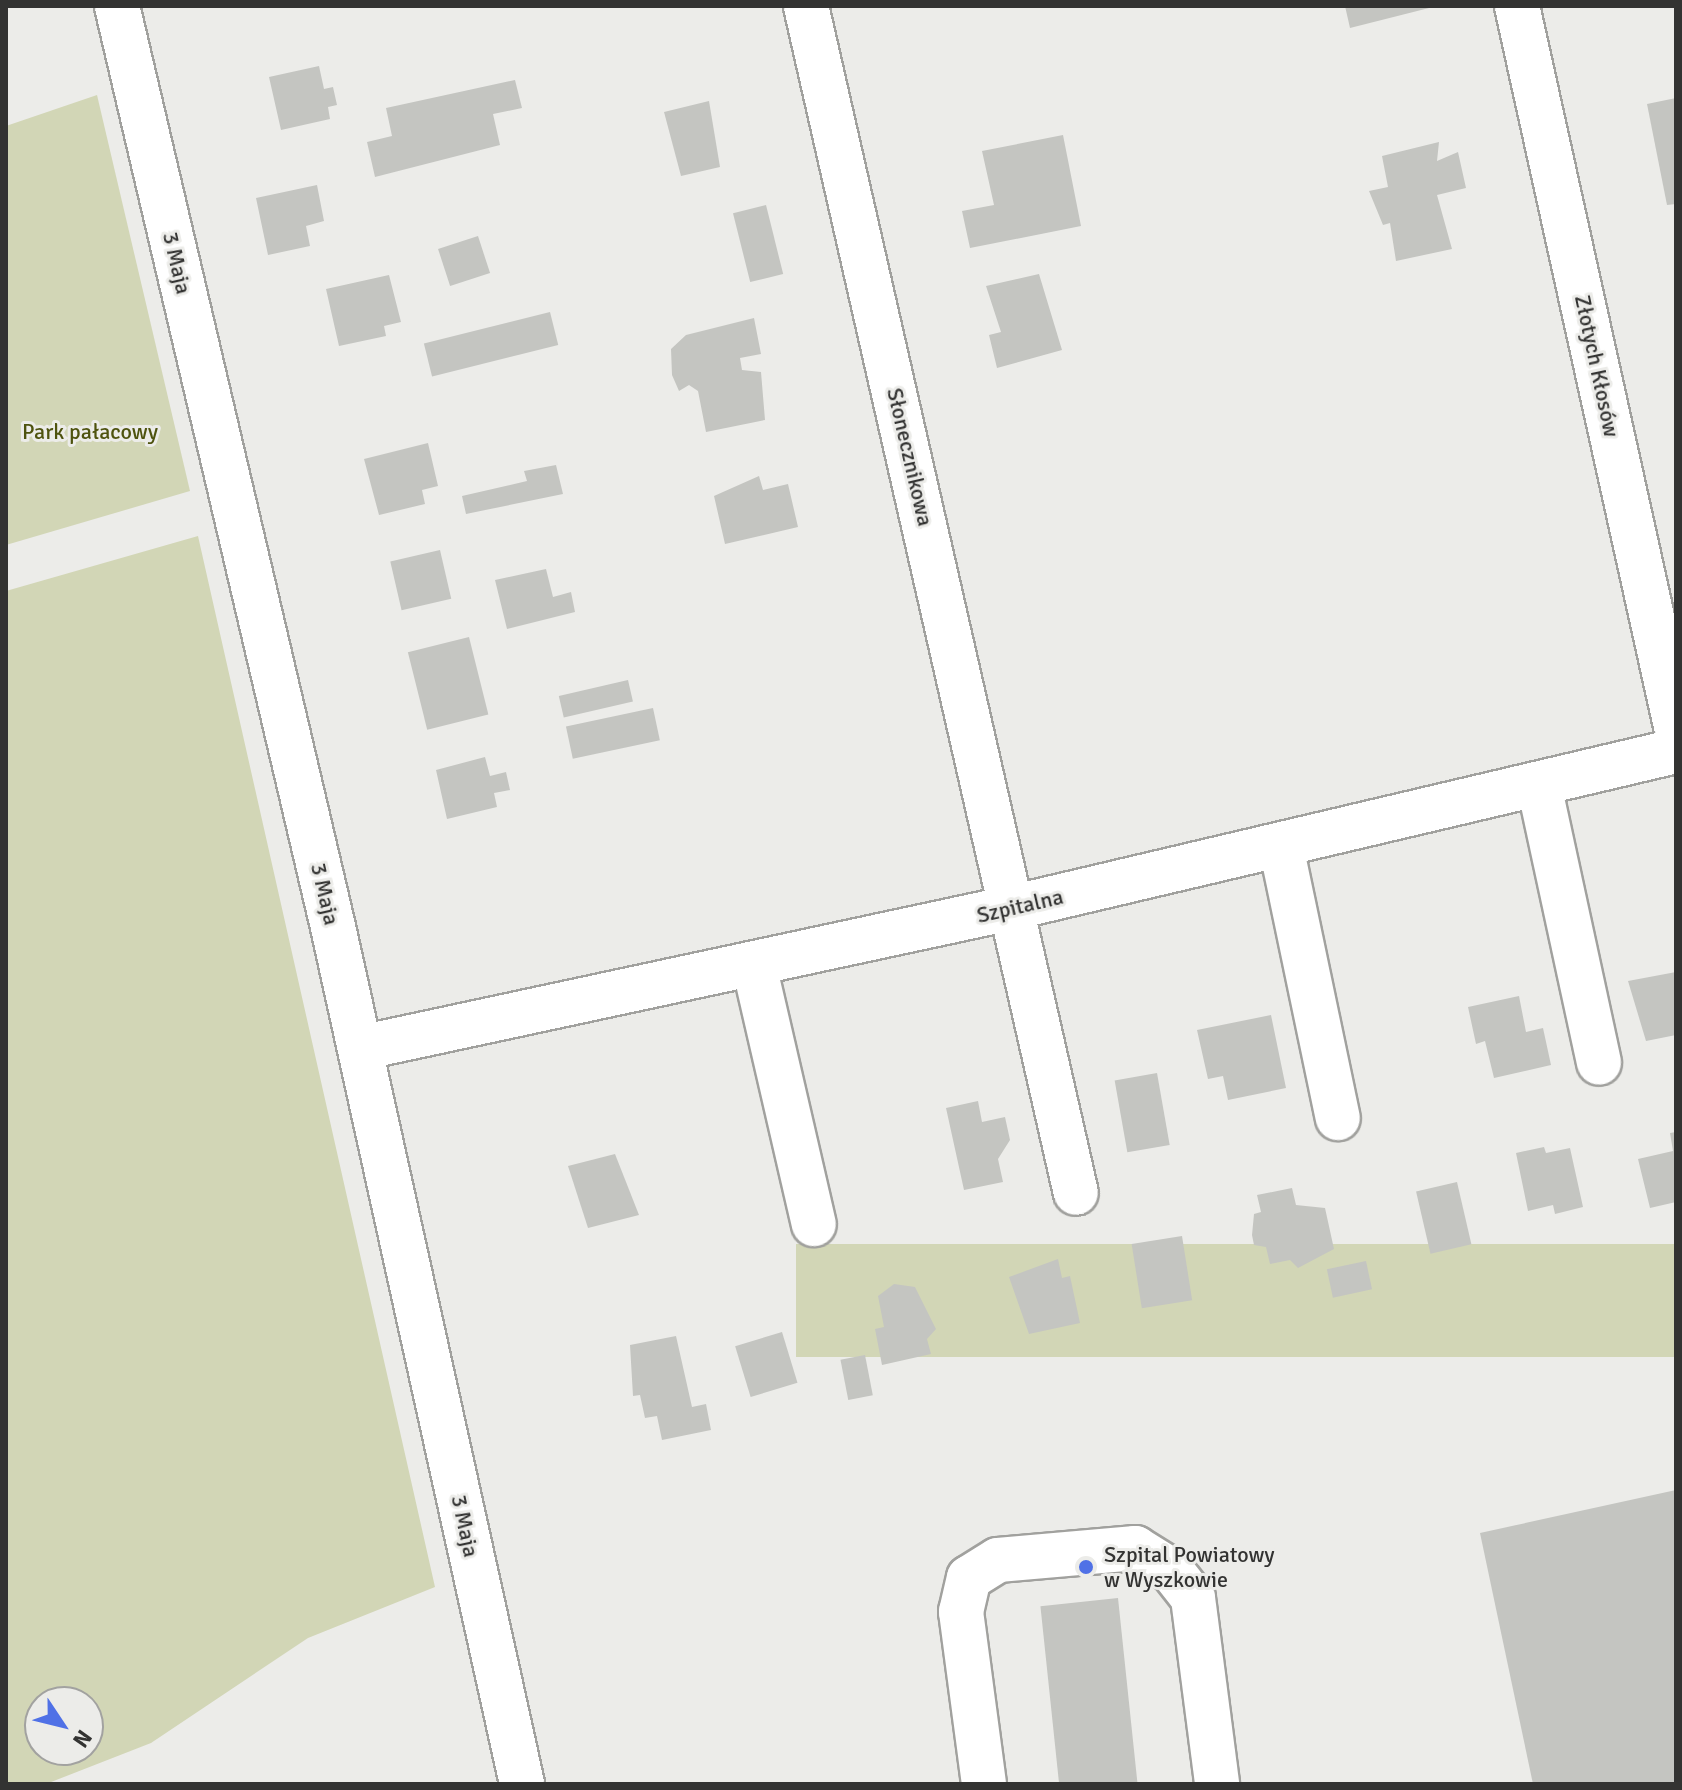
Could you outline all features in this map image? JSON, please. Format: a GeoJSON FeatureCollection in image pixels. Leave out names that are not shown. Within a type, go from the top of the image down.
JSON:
{"type":"FeatureCollection","features":[{"type":"Feature","properties":{"kind":"street","name":"3 Maja"},"geometry":{"type":"LineString","coordinates":[[117,6],[360,1048],[522,1784]]}},
{"type":"Feature","properties":{"kind":"street","name":"Słonecznikowa"},"geometry":{"type":"LineString","coordinates":[[806,6],[1015,907],[1076,1193]]}},
{"type":"Feature","properties":{"kind":"street","name":"Złotych Kłosów"},"geometry":{"type":"LineString","coordinates":[[1517,6],[1676,726]]}},
{"type":"Feature","properties":{"kind":"street","name":"Szpitalna"},"geometry":{"type":"LineString","coordinates":[[360,1048],[1015,907],[1676,751]]}},
{"type":"Feature","properties":{"kind":"street"},"geometry":{"type":"LineString","coordinates":[[1539,785],[1599,1063]]}},
{"type":"Feature","properties":{"kind":"street"},"geometry":{"type":"LineString","coordinates":[[1281,846],[1338,1118]]}},
{"type":"Feature","properties":{"kind":"street"},"geometry":{"type":"LineString","coordinates":[[754,965],[814,1224]]}},
{"type":"Feature","properties":{"kind":"street"},"geometry":{"type":"LineString","coordinates":[[984,1784],[961,1612],[969,1578],[998,1560],[1135,1548],[1172,1571],[1193,1598],[1217,1784]]}},
{"type":"Feature","properties":{"kind":"green space","name":"Park pałacowy"},"geometry":{"type":"Polygon","coordinates":[[[97,95],[190,491],[6,545],[6,126],[97,95]]]}},
{"type":"Feature","properties":{"kind":"green space"},"geometry":{"type":"Polygon","coordinates":[[[198,536],[435,1587],[308,1638],[151,1743],[104,1761],[104,1686],[24,1686],[24,1766],[92,1766],[46,1784],[6,1784],[6,591],[198,536]]]}},
{"type":"Feature","properties":{"kind":"green space"},"geometry":{"type":"Polygon","coordinates":[[[796,1244],[1676,1244],[1676,1357],[796,1357],[796,1244]]]}},
{"type":"Feature","properties":{"kind":"building"},"geometry":{"type":"Polygon","coordinates":[[[1345,6],[1433,6],[1433,7],[1350,28],[1345,6]]]}},
{"type":"Feature","properties":{"kind":"building"},"geometry":{"type":"Polygon","coordinates":[[[319,66],[324,89],[333,87],[337,105],[328,107],[330,119],[281,130],[269,77],[319,66]]]}},
{"type":"Feature","properties":{"kind":"building"},"geometry":{"type":"Polygon","coordinates":[[[515,80],[522,108],[493,114],[500,145],[375,177],[367,142],[392,136],[386,108],[515,80]]]}},
{"type":"Feature","properties":{"kind":"building"},"geometry":{"type":"Polygon","coordinates":[[[1676,98],[1676,204],[1667,205],[1647,104],[1676,98]]]}},
{"type":"Feature","properties":{"kind":"building"},"geometry":{"type":"Polygon","coordinates":[[[709,101],[720,167],[681,176],[664,112],[709,101]]]}},
{"type":"Feature","properties":{"kind":"building"},"geometry":{"type":"Polygon","coordinates":[[[1063,135],[1081,226],[970,248],[962,211],[994,205],[982,151],[1063,135]]]}},
{"type":"Feature","properties":{"kind":"building"},"geometry":{"type":"Polygon","coordinates":[[[1439,142],[1437,161],[1458,152],[1466,188],[1437,195],[1452,249],[1396,261],[1390,223],[1383,225],[1369,191],[1388,187],[1382,156],[1439,142]]]}},
{"type":"Feature","properties":{"kind":"building"},"geometry":{"type":"Polygon","coordinates":[[[317,185],[324,221],[306,226],[310,246],[268,255],[256,198],[317,185]]]}},
{"type":"Feature","properties":{"kind":"building"},"geometry":{"type":"Polygon","coordinates":[[[766,205],[783,274],[750,282],[733,213],[766,205]]]}},
{"type":"Feature","properties":{"kind":"building"},"geometry":{"type":"Polygon","coordinates":[[[478,236],[490,273],[450,286],[438,249],[478,236]]]}},
{"type":"Feature","properties":{"kind":"building"},"geometry":{"type":"Polygon","coordinates":[[[1039,274],[1062,350],[997,368],[989,335],[1001,332],[986,286],[1039,274]]]}},
{"type":"Feature","properties":{"kind":"building"},"geometry":{"type":"Polygon","coordinates":[[[389,275],[401,322],[384,326],[386,336],[339,346],[326,289],[389,275]]]}},
{"type":"Feature","properties":{"kind":"building"},"geometry":{"type":"Polygon","coordinates":[[[550,312],[558,345],[432,376],[424,343],[550,312]]]}},
{"type":"Feature","properties":{"kind":"building"},"geometry":{"type":"Polygon","coordinates":[[[754,318],[761,354],[740,358],[742,370],[761,372],[765,420],[706,432],[698,391],[689,385],[679,391],[672,375],[671,349],[686,335],[754,318]]]}},
{"type":"Feature","properties":{"kind":"building"},"geometry":{"type":"Polygon","coordinates":[[[428,443],[438,486],[422,490],[425,504],[379,515],[364,459],[428,443]]]}},
{"type":"Feature","properties":{"kind":"building"},"geometry":{"type":"Polygon","coordinates":[[[556,465],[563,494],[466,514],[462,496],[527,481],[524,471],[556,465]]]}},
{"type":"Feature","properties":{"kind":"building"},"geometry":{"type":"Polygon","coordinates":[[[759,476],[763,490],[788,484],[798,527],[725,544],[714,496],[759,476]]]}},
{"type":"Feature","properties":{"kind":"building"},"geometry":{"type":"Polygon","coordinates":[[[440,550],[451,599],[402,610],[390,561],[440,550]]]}},
{"type":"Feature","properties":{"kind":"building"},"geometry":{"type":"Polygon","coordinates":[[[546,569],[553,597],[571,592],[575,612],[507,629],[495,580],[546,569]]]}},
{"type":"Feature","properties":{"kind":"building"},"geometry":{"type":"Polygon","coordinates":[[[469,637],[488,715],[427,730],[408,652],[469,637]]]}},
{"type":"Feature","properties":{"kind":"building"},"geometry":{"type":"Polygon","coordinates":[[[628,680],[633,701],[564,717],[559,696],[628,680]]]}},
{"type":"Feature","properties":{"kind":"building"},"geometry":{"type":"Polygon","coordinates":[[[653,708],[660,740],[573,759],[566,727],[653,708]]]}},
{"type":"Feature","properties":{"kind":"building"},"geometry":{"type":"Polygon","coordinates":[[[485,757],[490,776],[506,772],[510,790],[494,793],[497,807],[447,819],[436,770],[485,757]]]}},
{"type":"Feature","properties":{"kind":"building"},"geometry":{"type":"Polygon","coordinates":[[[1676,972],[1676,1035],[1646,1041],[1628,981],[1676,972]]]}},
{"type":"Feature","properties":{"kind":"building"},"geometry":{"type":"Polygon","coordinates":[[[1519,996],[1526,1032],[1543,1028],[1551,1065],[1494,1078],[1485,1041],[1476,1044],[1468,1007],[1519,996]]]}},
{"type":"Feature","properties":{"kind":"building"},"geometry":{"type":"Polygon","coordinates":[[[1271,1015],[1286,1088],[1228,1100],[1223,1076],[1208,1079],[1197,1030],[1271,1015]]]}},
{"type":"Feature","properties":{"kind":"building"},"geometry":{"type":"Polygon","coordinates":[[[1157,1073],[1170,1145],[1127,1152],[1115,1080],[1157,1073]]]}},
{"type":"Feature","properties":{"kind":"building"},"geometry":{"type":"Polygon","coordinates":[[[978,1101],[982,1122],[1005,1117],[1010,1140],[998,1159],[1003,1182],[964,1190],[946,1108],[978,1101]]]}},
{"type":"Feature","properties":{"kind":"building"},"geometry":{"type":"Polygon","coordinates":[[[1676,1132],[1676,1202],[1650,1208],[1638,1159],[1673,1151],[1670,1133],[1676,1132]]]}},
{"type":"Feature","properties":{"kind":"building"},"geometry":{"type":"Polygon","coordinates":[[[1544,1147],[1546,1153],[1570,1148],[1583,1207],[1555,1214],[1553,1205],[1528,1211],[1516,1153],[1544,1147]]]}},
{"type":"Feature","properties":{"kind":"building"},"geometry":{"type":"Polygon","coordinates":[[[615,1154],[639,1215],[588,1228],[568,1166],[615,1154]]]}},
{"type":"Feature","properties":{"kind":"building"},"geometry":{"type":"Polygon","coordinates":[[[1457,1182],[1471,1244],[1430,1254],[1416,1191],[1457,1182]]]}},
{"type":"Feature","properties":{"kind":"building"},"geometry":{"type":"Polygon","coordinates":[[[1292,1188],[1296,1205],[1325,1208],[1334,1249],[1298,1268],[1290,1260],[1270,1264],[1266,1247],[1254,1245],[1252,1235],[1254,1214],[1261,1212],[1257,1195],[1292,1188]]]}},
{"type":"Feature","properties":{"kind":"building"},"geometry":{"type":"Polygon","coordinates":[[[1182,1236],[1192,1300],[1142,1308],[1132,1244],[1182,1236]]]}},
{"type":"Feature","properties":{"kind":"building"},"geometry":{"type":"Polygon","coordinates":[[[1058,1259],[1062,1278],[1070,1276],[1080,1323],[1029,1334],[1009,1277],[1058,1259]]]}},
{"type":"Feature","properties":{"kind":"building"},"geometry":{"type":"Polygon","coordinates":[[[1366,1261],[1372,1289],[1333,1298],[1327,1269],[1366,1261]]]}},
{"type":"Feature","properties":{"kind":"building"},"geometry":{"type":"Polygon","coordinates":[[[894,1284],[915,1287],[936,1329],[927,1339],[931,1354],[882,1365],[875,1329],[884,1327],[878,1296],[894,1284]]]}},
{"type":"Feature","properties":{"kind":"building"},"geometry":{"type":"Polygon","coordinates":[[[782,1332],[797,1383],[751,1397],[735,1346],[782,1332]]]}},
{"type":"Feature","properties":{"kind":"building"},"geometry":{"type":"Polygon","coordinates":[[[676,1336],[692,1407],[706,1404],[711,1430],[662,1440],[657,1416],[645,1418],[640,1395],[633,1396],[630,1345],[676,1336]]]}},
{"type":"Feature","properties":{"kind":"building"},"geometry":{"type":"Polygon","coordinates":[[[865,1355],[873,1395],[848,1400],[840,1360],[865,1355]]]}},
{"type":"Feature","properties":{"kind":"building"},"geometry":{"type":"Polygon","coordinates":[[[1676,1490],[1676,1784],[1533,1784],[1480,1533],[1676,1490]]]}},
{"type":"Feature","properties":{"kind":"building"},"geometry":{"type":"Polygon","coordinates":[[[1118,1598],[1138,1784],[1059,1784],[1040,1606],[1118,1598]]]}},
{"type":"Feature","properties":{"kind":"place","name":"Szpital Powiatowy w Wyszkowie"},"geometry":{"type":"Point","coordinates":[1086,1567]}}]}
